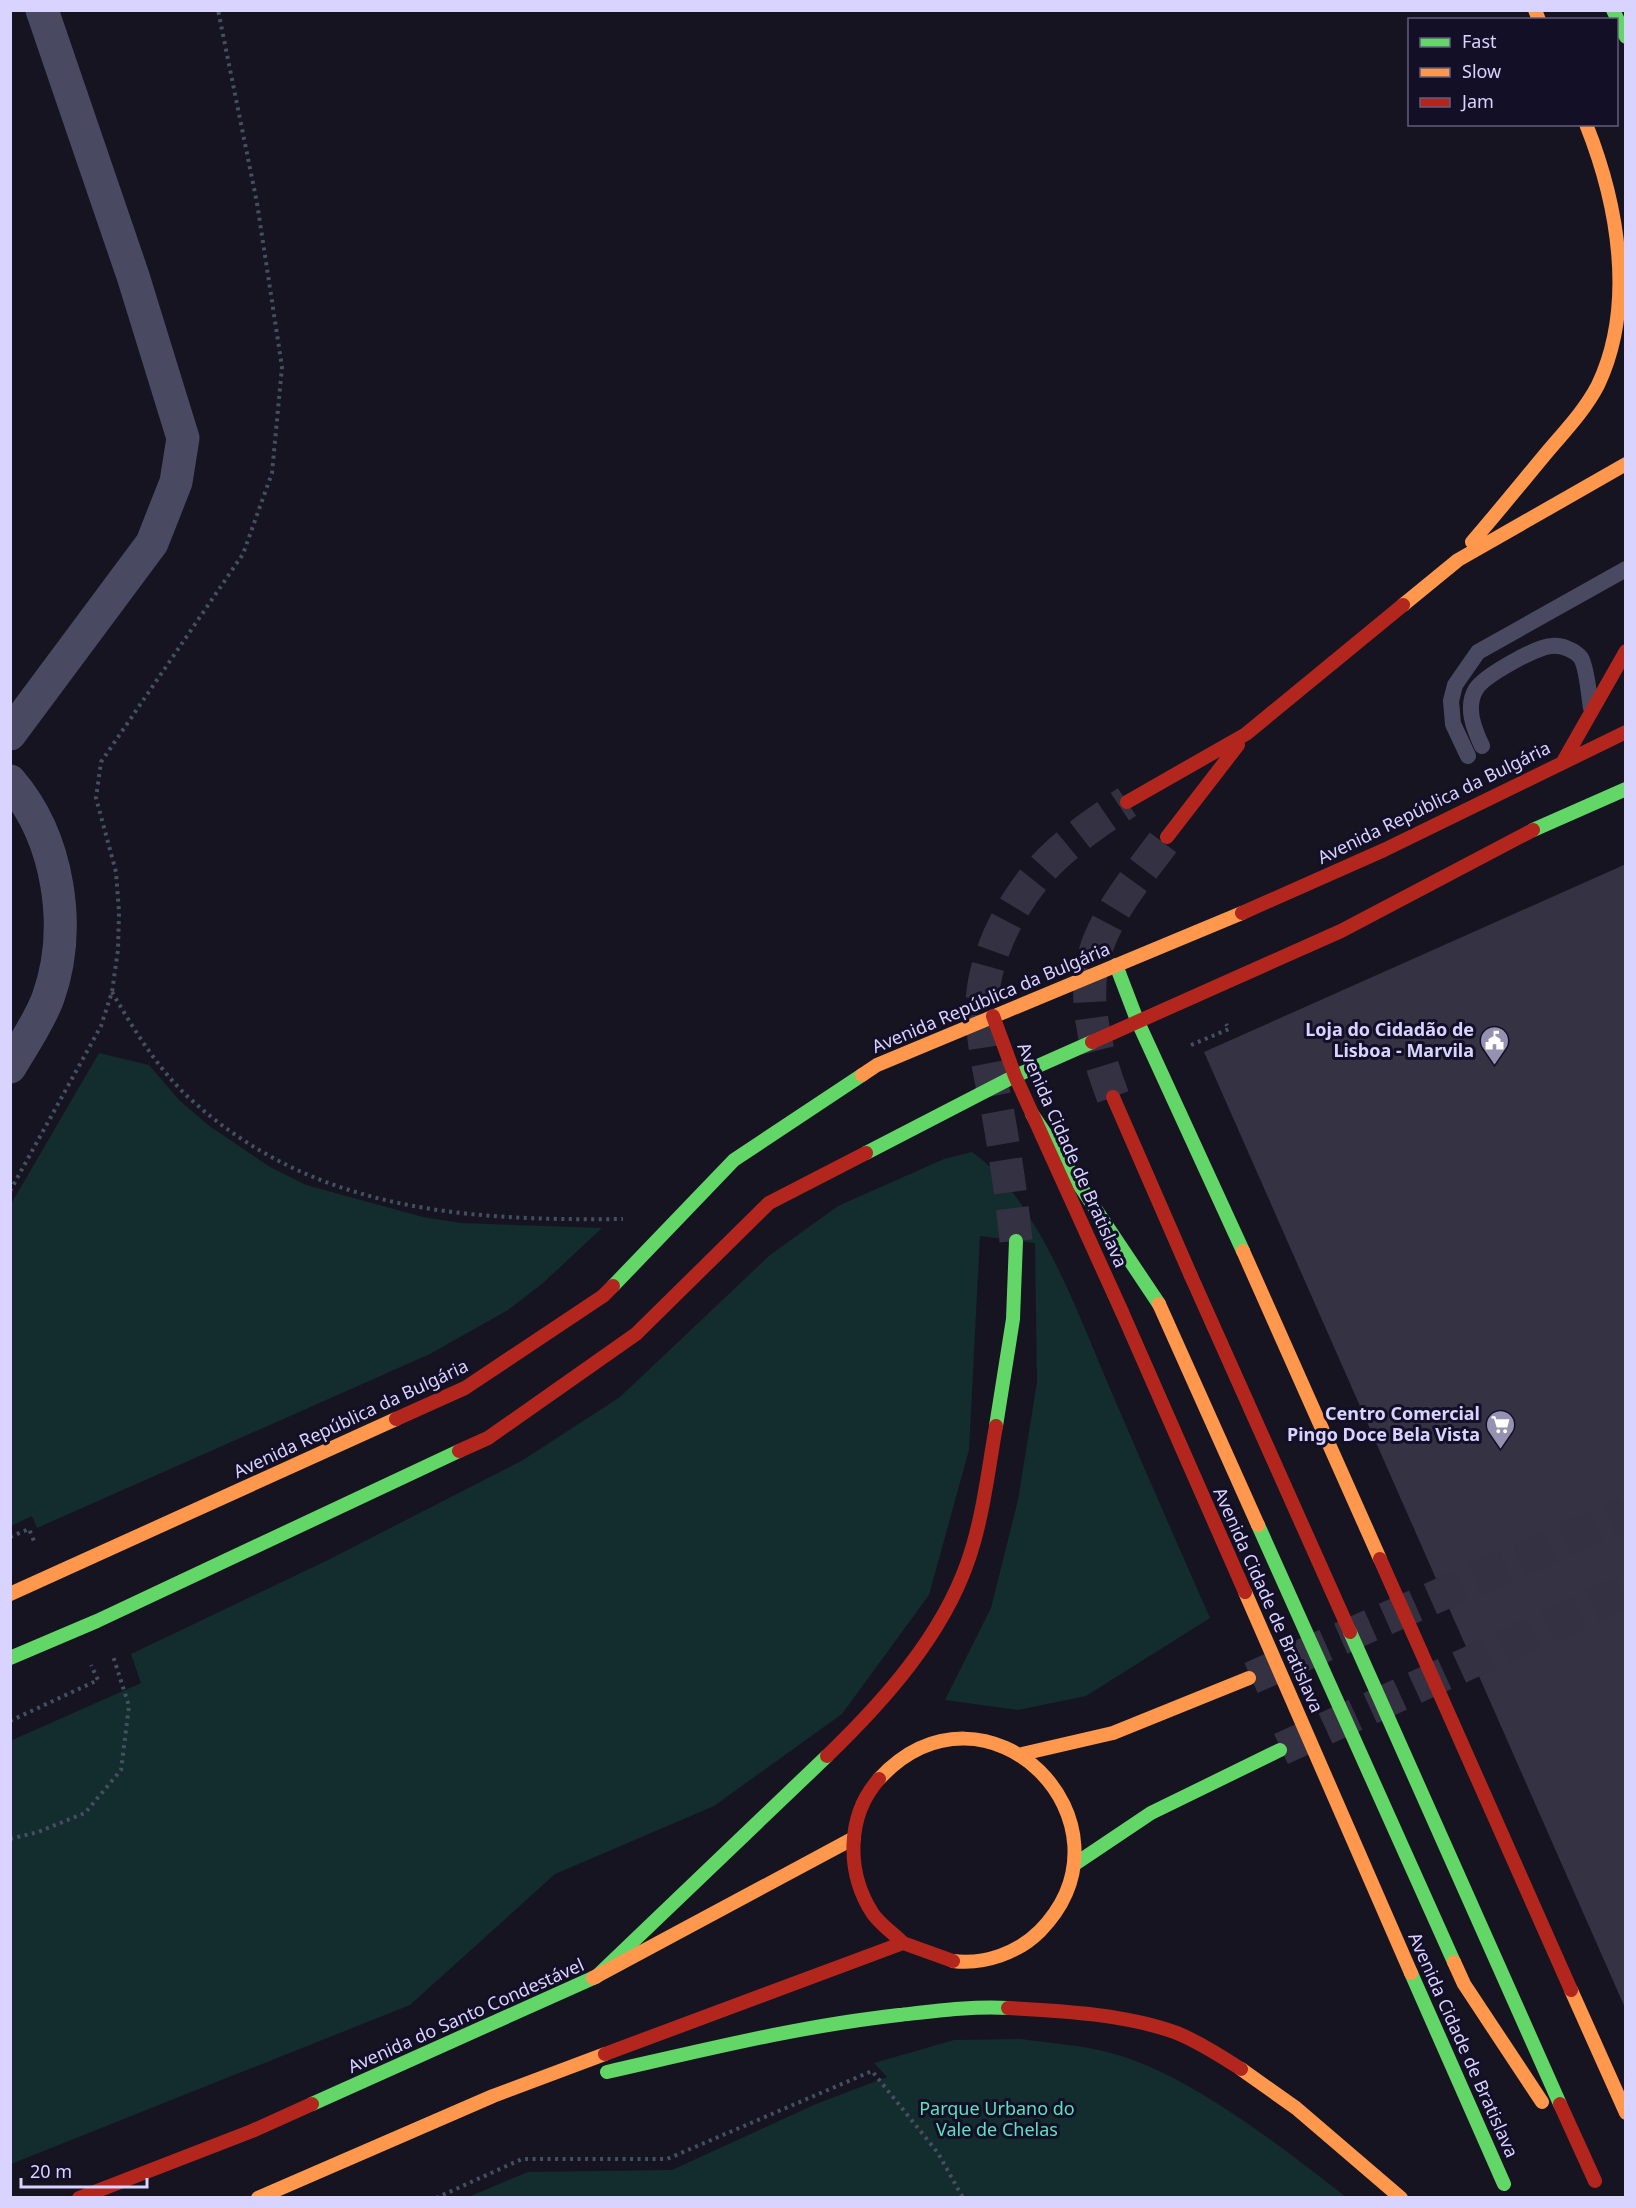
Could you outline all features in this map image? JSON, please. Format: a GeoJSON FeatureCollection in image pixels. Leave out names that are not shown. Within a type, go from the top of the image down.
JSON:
{"type":"FeatureCollection","features":[{"type":"Feature","properties":{"kind":"main road"},"geometry":{"type":"LineString","coordinates":[[1618,20],[1626,37]]}},
{"type":"Feature","properties":{"kind":"main road"},"geometry":{"type":"LineString","coordinates":[[1458,560],[1579,414],[1603,374],[1616,332],[1621,282],[1620,233],[1611,190],[1587,126]]}},
{"type":"Feature","properties":{"kind":"main road"},"geometry":{"type":"LineString","coordinates":[[1127,802],[1246,734],[1458,560],[1626,464]]}},
{"type":"Feature","properties":{"kind":"main road"},"geometry":{"type":"LineString","coordinates":[[1564,759],[1626,651]]}},
{"type":"Feature","properties":{"kind":"main road","name":"Avenida República da Bulgária"},"geometry":{"type":"LineString","coordinates":[[10,1594],[465,1388],[603,1296],[734,1160],[877,1065],[1167,946],[1384,850],[1564,759],[1626,732]]}},
{"type":"Feature","properties":{"kind":"main road"},"geometry":{"type":"LineString","coordinates":[[1167,837],[1246,734]]}},
{"type":"Feature","properties":{"kind":"main road"},"geometry":{"type":"LineString","coordinates":[[10,1658],[97,1621],[488,1438],[636,1334],[769,1203],[1015,1076],[1137,1020],[1341,932],[1521,836],[1626,789]]}},
{"type":"Feature","properties":{"kind":"main road"},"geometry":{"type":"LineString","coordinates":[[1116,965],[1137,1020],[1243,1251],[1626,2113]]}},
{"type":"Feature","properties":{"kind":"main road","name":"Avenida Cidade de Bratislava"},"geometry":{"type":"LineString","coordinates":[[993,1016],[1015,1076],[1122,1312],[1510,2198]]}},
{"type":"Feature","properties":{"kind":"main road"},"geometry":{"type":"LineString","coordinates":[[1113,1097],[1601,2198]]}},
{"type":"Feature","properties":{"kind":"main road"},"geometry":{"type":"LineString","coordinates":[[1032,1114],[1159,1304],[1464,1983],[1595,2181]]}},
{"type":"Feature","properties":{"kind":"main road"},"geometry":{"type":"LineString","coordinates":[[596,1977],[831,1752],[902,1675],[939,1623],[968,1561],[984,1498],[1013,1318],[1016,1241]]}},
{"type":"Feature","properties":{"kind":"main road"},"geometry":{"type":"LineString","coordinates":[[1022,1754],[1113,1733],[1249,1678]]}},
{"type":"Feature","properties":{"kind":"main road"},"geometry":{"type":"LineString","coordinates":[[951,1738],[988,1740],[1022,1754],[1047,1774],[1065,1801],[1074,1832],[1075,1864],[1067,1895],[1049,1922],[1025,1944],[996,1957],[964,1962],[932,1957],[903,1943],[873,1914],[856,1878],[854,1838],[863,1802],[885,1771],[915,1749],[951,1738]]}},
{"type":"Feature","properties":{"kind":"main road"},"geometry":{"type":"LineString","coordinates":[[1075,1864],[1151,1813],[1280,1750]]}},
{"type":"Feature","properties":{"kind":"main road","name":"Avenida do Santo Condestável"},"geometry":{"type":"LineString","coordinates":[[79,2198],[252,2131],[596,1977],[854,1838]]}},
{"type":"Feature","properties":{"kind":"main road"},"geometry":{"type":"LineString","coordinates":[[258,2198],[493,2096],[903,1943]]}},
{"type":"Feature","properties":{"kind":"main road"},"geometry":{"type":"LineString","coordinates":[[493,2096],[825,2026],[935,2011],[1033,2008],[1099,2014],[1177,2033],[1237,2066],[1294,2105],[1401,2198]]}},
{"type":"Feature","properties":{"kind":"street"},"geometry":{"type":"LineString","coordinates":[[10,734],[152,543],[176,482],[183,438],[133,276],[42,10]]}},
{"type":"Feature","properties":{"kind":"street"},"geometry":{"type":"LineString","coordinates":[[10,781],[22,795],[46,840],[58,890],[60,955],[48,999],[10,1067]]}},
{"type":"Feature","properties":{"kind":"lane"},"geometry":{"type":"LineString","coordinates":[[1592,712],[1581,659],[1569,648],[1552,645],[1536,650],[1482,681],[1475,690],[1472,725],[1475,751],[1453,724],[1451,701],[1455,685],[1478,652],[1626,569]]}},
{"type":"Feature","properties":{"kind":"path"},"geometry":{"type":"LineString","coordinates":[[10,1191],[101,1026],[112,992],[120,912],[116,872],[96,798],[101,762],[243,554],[272,472],[282,366],[257,203],[218,10]]}},
{"type":"Feature","properties":{"kind":"path"},"geometry":{"type":"LineString","coordinates":[[112,992],[135,1031],[185,1093],[224,1127],[262,1154],[304,1175],[352,1191],[453,1213],[505,1219],[633,1219]]}},
{"type":"Feature","properties":{"kind":"path"},"geometry":{"type":"LineString","coordinates":[[10,1839],[38,1832],[85,1814],[121,1770],[129,1706],[111,1650],[97,1621]]}},
{"type":"Feature","properties":{"kind":"path"},"geometry":{"type":"LineString","coordinates":[[436,2198],[522,2159],[667,2159],[872,2071],[938,2153],[963,2198]]}},
{"type":"Feature","properties":{"kind":"green space"},"geometry":{"type":"Polygon","coordinates":[[[99,1053],[149,1065],[179,1100],[208,1125],[270,1167],[306,1185],[423,1217],[461,1223],[602,1228],[543,1283],[508,1310],[430,1354],[37,1528],[32,1516],[11,1526],[11,1204],[99,1053]]]}},
{"type":"Feature","properties":{"kind":"green space"},"geometry":{"type":"Polygon","coordinates":[[[972,1152],[996,1173],[1018,1199],[1055,1263],[1210,1618],[1086,1696],[1018,1710],[945,1700],[991,1608],[1018,1500],[1037,1382],[1035,1243],[980,1236],[969,1450],[929,1595],[842,1714],[714,1806],[555,1874],[410,2005],[11,2164],[10,1741],[141,1683],[131,1654],[328,1560],[523,1460],[620,1397],[770,1255],[838,1206],[944,1159],[972,1152]]]}},
{"type":"Feature","properties":{"kind":"green space","name":"Parque Urbano do Vale de Chelas"},"geometry":{"type":"Polygon","coordinates":[[[1021,2039],[1107,2052],[1138,2062],[1169,2076],[1201,2093],[1263,2134],[1346,2197],[468,2197],[528,2172],[672,2170],[816,2104],[887,2077],[874,2063],[954,2040],[1021,2039]]]}},
{"type":"Feature","properties":{"kind":"building","name":"Centro Comercial Pingo Doce Bela Vista"},"geometry":{"type":"Polygon","coordinates":[[[1626,864],[1626,2010],[1204,1052],[1626,864]]]}},
{"type":"Feature","properties":{"kind":"tunnel"},"geometry":{"type":"LineString","coordinates":[[1016,1241],[1011,1195],[983,1028],[983,994],[987,971],[1003,927],[1014,906],[1042,869],[1074,840],[1127,802]]}},
{"type":"Feature","properties":{"kind":"tunnel"},"geometry":{"type":"LineString","coordinates":[[1113,1097],[1100,1059],[1092,1020],[1090,980],[1093,960],[1099,941],[1113,913],[1167,837]]}},
{"type":"Feature","properties":{"kind":"tunnel"},"geometry":{"type":"LineString","coordinates":[[1251,1678],[1626,1513]]}},
{"type":"Feature","properties":{"kind":"tunnel"},"geometry":{"type":"LineString","coordinates":[[1281,1749],[1626,1591]]}},
{"type":"Feature","properties":{"kind":"traffic: fast"},"geometry":{"type":"LineString","coordinates":[[1613,10],[1617,18]]}},
{"type":"Feature","properties":{"kind":"traffic: fast"},"geometry":{"type":"LineString","coordinates":[[1618,20],[1626,37]]}},
{"type":"Feature","properties":{"kind":"traffic: fast"},"geometry":{"type":"LineString","coordinates":[[1533,830],[1626,789]]}},
{"type":"Feature","properties":{"kind":"traffic: fast"},"geometry":{"type":"LineString","coordinates":[[1116,965],[1137,1020],[1243,1251]]}},
{"type":"Feature","properties":{"kind":"traffic: fast"},"geometry":{"type":"LineString","coordinates":[[866,1153],[1015,1076],[1092,1042]]}},
{"type":"Feature","properties":{"kind":"traffic: fast"},"geometry":{"type":"LineString","coordinates":[[613,1286],[734,1160],[862,1075]]}},
{"type":"Feature","properties":{"kind":"traffic: fast"},"geometry":{"type":"LineString","coordinates":[[1032,1114],[1159,1304]]}},
{"type":"Feature","properties":{"kind":"traffic: fast"},"geometry":{"type":"LineString","coordinates":[[996,1426],[1013,1319],[1016,1241]]}},
{"type":"Feature","properties":{"kind":"traffic: fast"},"geometry":{"type":"LineString","coordinates":[[10,1658],[97,1621],[459,1451]]}},
{"type":"Feature","properties":{"kind":"traffic: fast"},"geometry":{"type":"LineString","coordinates":[[1258,1525],[1454,1962]]}},
{"type":"Feature","properties":{"kind":"traffic: fast"},"geometry":{"type":"LineString","coordinates":[[1350,1632],[1560,2104]]}},
{"type":"Feature","properties":{"kind":"traffic: fast"},"geometry":{"type":"LineString","coordinates":[[1075,1864],[1151,1813],[1280,1750]]}},
{"type":"Feature","properties":{"kind":"traffic: fast"},"geometry":{"type":"LineString","coordinates":[[596,1977],[827,1756]]}},
{"type":"Feature","properties":{"kind":"traffic: fast"},"geometry":{"type":"LineString","coordinates":[[1411,1973],[1504,2184]]}},
{"type":"Feature","properties":{"kind":"traffic: fast"},"geometry":{"type":"LineString","coordinates":[[312,2104],[593,1978]]}},
{"type":"Feature","properties":{"kind":"traffic: fast"},"geometry":{"type":"LineString","coordinates":[[607,2072],[825,2025],[940,2010],[1008,2008]]}},
{"type":"Feature","properties":{"kind":"traffic: slow"},"geometry":{"type":"LineString","coordinates":[[1535,10],[1538,18]]}},
{"type":"Feature","properties":{"kind":"traffic: slow"},"geometry":{"type":"LineString","coordinates":[[1472,542],[1581,411],[1598,385],[1610,354],[1617,322],[1618,255],[1607,187],[1587,126]]}},
{"type":"Feature","properties":{"kind":"traffic: slow"},"geometry":{"type":"LineString","coordinates":[[1403,605],[1458,560],[1626,464]]}},
{"type":"Feature","properties":{"kind":"traffic: slow"},"geometry":{"type":"LineString","coordinates":[[862,1075],[877,1065],[1242,913]]}},
{"type":"Feature","properties":{"kind":"traffic: slow"},"geometry":{"type":"LineString","coordinates":[[1243,1251],[1380,1559]]}},
{"type":"Feature","properties":{"kind":"traffic: slow"},"geometry":{"type":"LineString","coordinates":[[1159,1304],[1258,1525]]}},
{"type":"Feature","properties":{"kind":"traffic: slow"},"geometry":{"type":"LineString","coordinates":[[10,1594],[396,1419]]}},
{"type":"Feature","properties":{"kind":"traffic: slow"},"geometry":{"type":"LineString","coordinates":[[1245,1592],[1411,1973]]}},
{"type":"Feature","properties":{"kind":"traffic: slow"},"geometry":{"type":"LineString","coordinates":[[1022,1754],[1113,1733],[1249,1678]]}},
{"type":"Feature","properties":{"kind":"traffic: slow"},"geometry":{"type":"LineString","coordinates":[[879,1779],[921,1748],[964,1739],[1005,1748],[1039,1771],[1064,1805],[1074,1845],[1068,1889],[1040,1931],[1021,1946],[1000,1956],[977,1961],[953,1961]]}},
{"type":"Feature","properties":{"kind":"traffic: slow"},"geometry":{"type":"LineString","coordinates":[[593,1978],[854,1838]]}},
{"type":"Feature","properties":{"kind":"traffic: slow"},"geometry":{"type":"LineString","coordinates":[[1454,1962],[1464,1984],[1542,2102]]}},
{"type":"Feature","properties":{"kind":"traffic: slow"},"geometry":{"type":"LineString","coordinates":[[1571,1990],[1626,2113]]}},
{"type":"Feature","properties":{"kind":"traffic: slow"},"geometry":{"type":"LineString","coordinates":[[258,2198],[493,2096],[605,2054]]}},
{"type":"Feature","properties":{"kind":"traffic: slow"},"geometry":{"type":"LineString","coordinates":[[1241,2069],[1296,2108],[1401,2198]]}},
{"type":"Feature","properties":{"kind":"traffic: jam"},"geometry":{"type":"LineString","coordinates":[[1127,802],[1246,734],[1403,605]]}},
{"type":"Feature","properties":{"kind":"traffic: jam"},"geometry":{"type":"LineString","coordinates":[[1564,760],[1626,651]]}},
{"type":"Feature","properties":{"kind":"traffic: jam"},"geometry":{"type":"LineString","coordinates":[[1242,913],[1384,850],[1626,732]]}},
{"type":"Feature","properties":{"kind":"traffic: jam"},"geometry":{"type":"LineString","coordinates":[[1167,837],[1238,745]]}},
{"type":"Feature","properties":{"kind":"traffic: jam"},"geometry":{"type":"LineString","coordinates":[[1092,1042],[1341,931],[1533,830]]}},
{"type":"Feature","properties":{"kind":"traffic: jam"},"geometry":{"type":"LineString","coordinates":[[993,1016],[1015,1076],[1122,1312]]}},
{"type":"Feature","properties":{"kind":"traffic: jam"},"geometry":{"type":"LineString","coordinates":[[1113,1097],[1191,1276]]}},
{"type":"Feature","properties":{"kind":"traffic: jam"},"geometry":{"type":"LineString","coordinates":[[459,1451],[488,1438],[636,1334],[769,1203],[866,1153]]}},
{"type":"Feature","properties":{"kind":"traffic: jam"},"geometry":{"type":"LineString","coordinates":[[1191,1276],[1350,1632]]}},
{"type":"Feature","properties":{"kind":"traffic: jam"},"geometry":{"type":"LineString","coordinates":[[396,1419],[465,1388],[603,1296],[613,1286]]}},
{"type":"Feature","properties":{"kind":"traffic: jam"},"geometry":{"type":"LineString","coordinates":[[1122,1312],[1245,1592]]}},
{"type":"Feature","properties":{"kind":"traffic: jam"},"geometry":{"type":"LineString","coordinates":[[827,1756],[890,1690],[909,1666],[927,1641],[957,1589],[978,1528],[996,1426]]}},
{"type":"Feature","properties":{"kind":"traffic: jam"},"geometry":{"type":"LineString","coordinates":[[1380,1559],[1571,1990]]}},
{"type":"Feature","properties":{"kind":"traffic: jam"},"geometry":{"type":"LineString","coordinates":[[879,1779],[860,1810],[855,1827],[854,1863],[864,1898],[873,1914],[903,1943]]}},
{"type":"Feature","properties":{"kind":"traffic: jam"},"geometry":{"type":"LineString","coordinates":[[605,2054],[903,1943],[953,1961]]}},
{"type":"Feature","properties":{"kind":"traffic: jam"},"geometry":{"type":"LineString","coordinates":[[1008,2008],[1050,2010],[1137,2021],[1177,2033],[1241,2069]]}},
{"type":"Feature","properties":{"kind":"traffic: jam"},"geometry":{"type":"LineString","coordinates":[[79,2198],[252,2131],[312,2104]]}},
{"type":"Feature","properties":{"kind":"traffic: jam"},"geometry":{"type":"LineString","coordinates":[[1560,2104],[1595,2181]]}},
{"type":"Feature","properties":{"kind":"place","name":"Loja do Cidadão de Lisboa - Marvila"},"geometry":{"type":"Point","coordinates":[1495,1066]}},
{"type":"Feature","properties":{"kind":"place","name":"Centro Comercial Pingo Doce Bela Vista"},"geometry":{"type":"Point","coordinates":[1501,1450]}}]}
